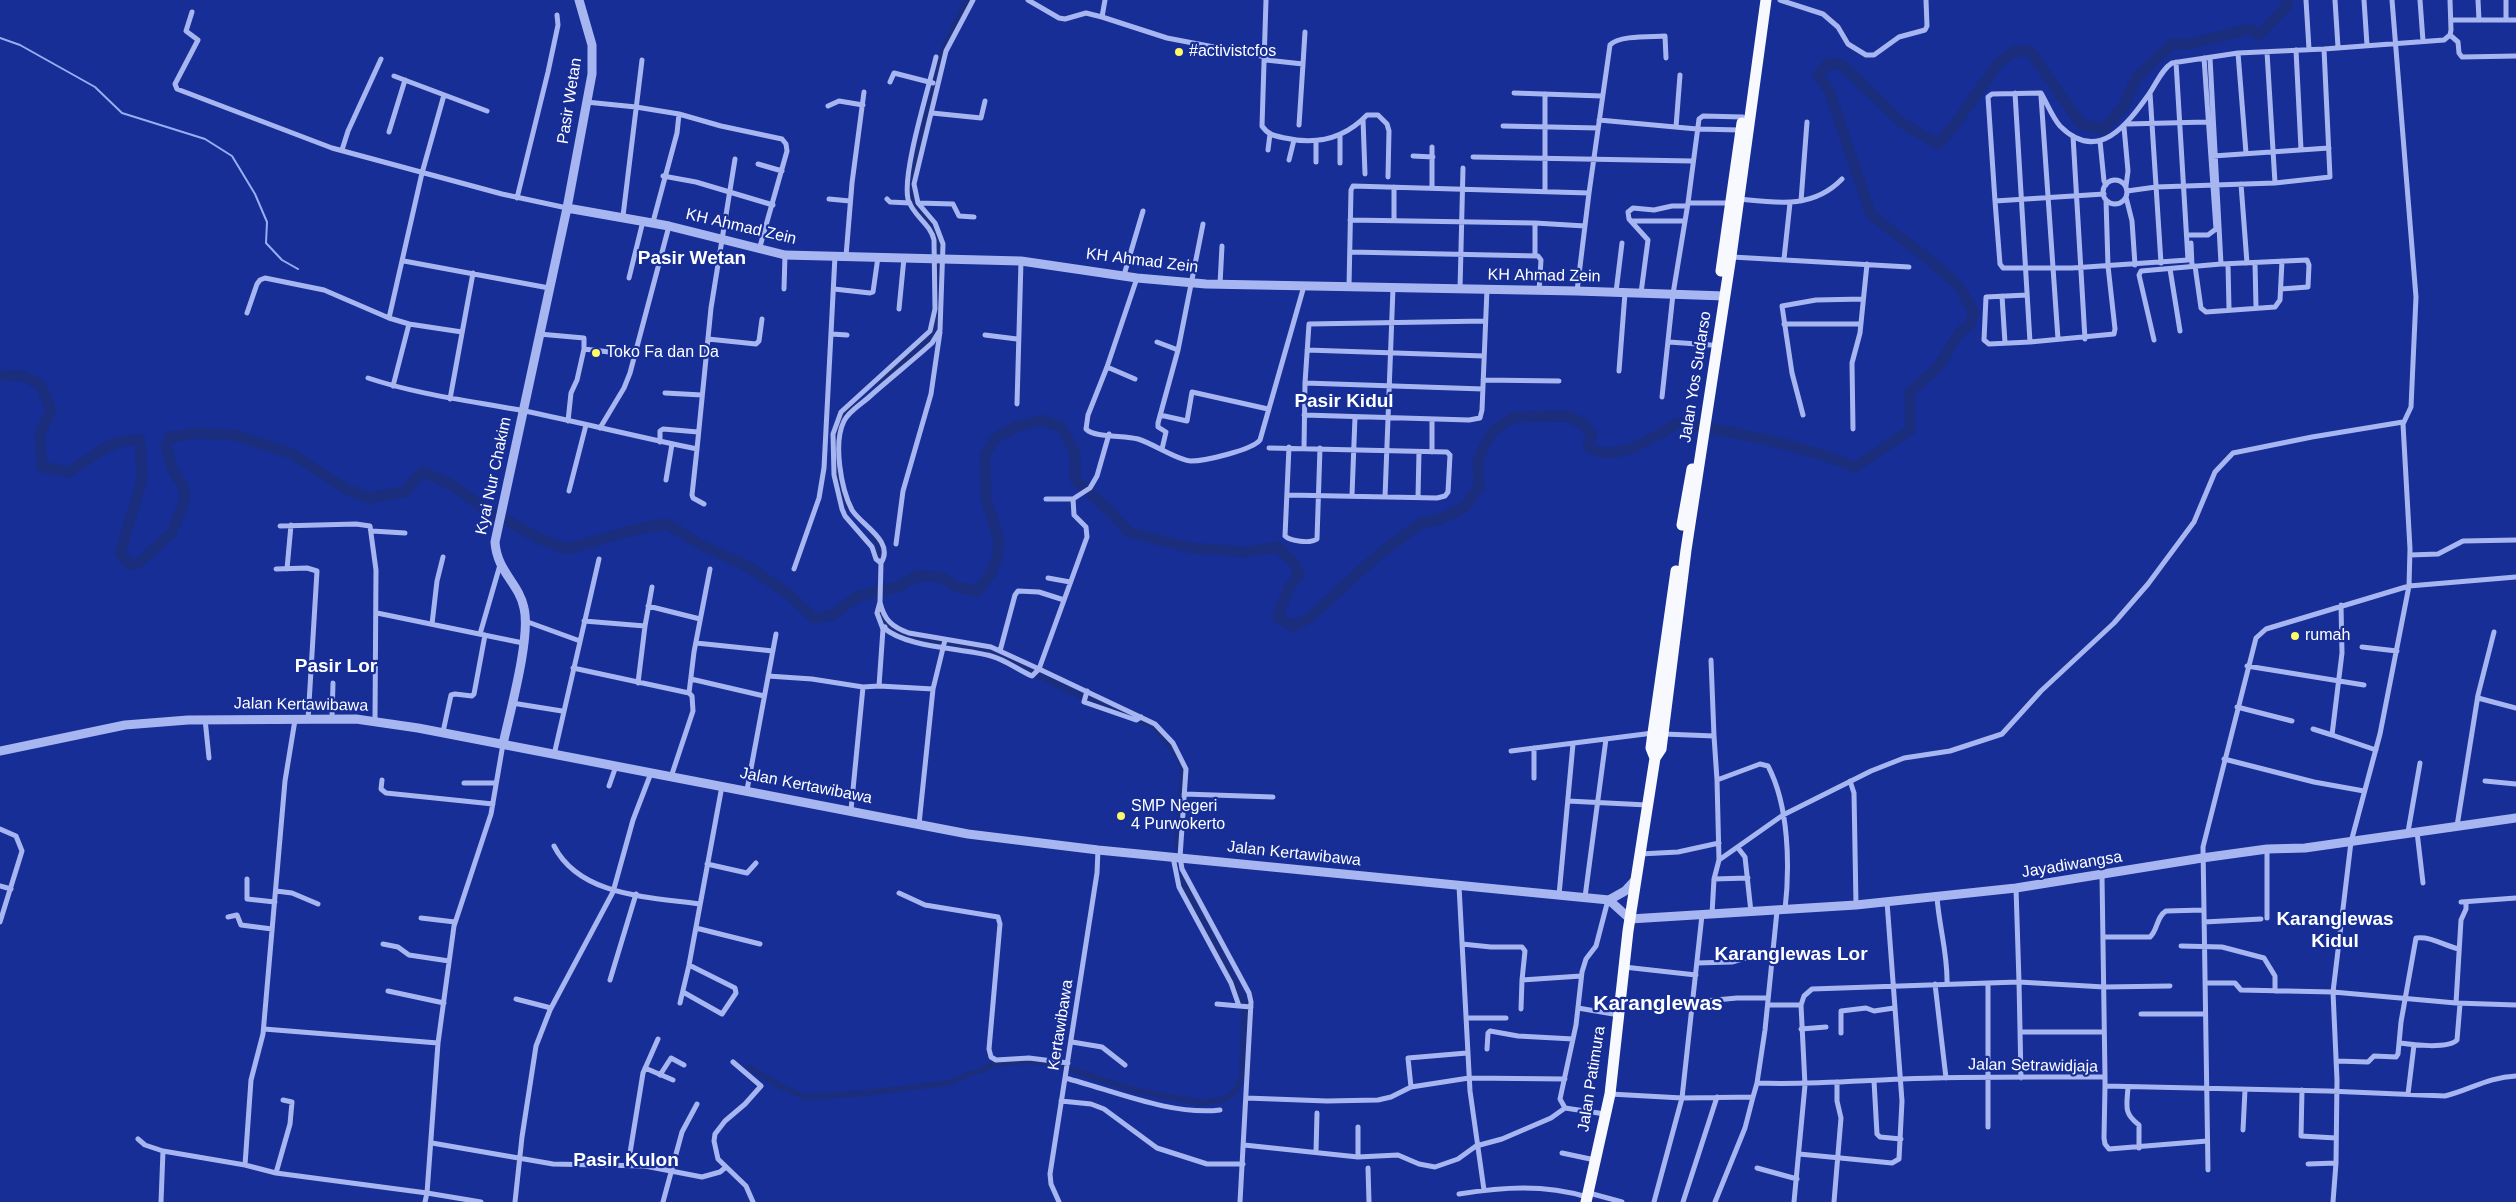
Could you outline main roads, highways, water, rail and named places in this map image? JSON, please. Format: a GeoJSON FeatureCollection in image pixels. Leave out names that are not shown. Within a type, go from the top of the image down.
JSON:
{"type":"FeatureCollection","features":[{"type":"Feature","properties":{"kind":"highway","name":"Jalan Yos Sudarso"},"geometry":{"type":"LineString","coordinates":[[1706,394],[1711,345],[1731,256],[1741,130],[1759,0]]}},
{"type":"Feature","properties":{"kind":"highway","name":"Jalan Yos Sudarso"},"geometry":{"type":"LineString","coordinates":[[1630,919],[1655,758],[1661,749],[1658,733],[1686,550],[1706,394],[1766,0]]}},
{"type":"Feature","properties":{"kind":"highway","name":"Jalan Patimura"},"geometry":{"type":"LineString","coordinates":[[1587,1197],[1610,1094],[1630,919]]}},
{"type":"Feature","properties":{"kind":"waterway"},"geometry":{"type":"LineString","coordinates":[[877,382],[931,336],[937,319],[938,247],[935,232],[912,200],[910,188],[940,58],[967,0]]}},
{"type":"Feature","properties":{"kind":"waterway"},"geometry":{"type":"LineString","coordinates":[[0,375],[23,376],[40,384],[51,410],[40,435],[42,467],[69,472],[111,445],[130,440],[140,440],[142,480],[120,553],[130,565],[140,562],[172,532],[184,502],[184,488],[172,468],[166,446],[170,437],[200,433],[235,435],[292,454],[346,489],[370,498],[404,492],[422,472],[449,483],[484,508],[538,538],[567,549],[641,528],[667,524],[703,546],[749,567],[787,593],[814,618],[833,615],[858,596],[897,587],[917,576],[941,577],[957,587],[977,591],[990,575],[997,558],[999,540],[986,499],[985,456],[995,438],[1018,426],[1041,420],[1061,427],[1075,453],[1075,479],[1113,514],[1128,532],[1191,548],[1245,552],[1278,547],[1294,563],[1299,575],[1290,586],[1277,617],[1292,626],[1308,619],[1378,555],[1421,523],[1438,520],[1465,507],[1479,487],[1478,460],[1485,445],[1494,430],[1514,417],[1568,416],[1584,424],[1592,435],[1588,447],[1599,452],[1610,453],[1634,447],[1678,423],[1746,435],[1812,452],[1855,467],[1910,430],[1910,392],[1939,366],[1959,333],[1969,325],[1974,312],[1958,285],[1926,257],[1871,215],[1829,90],[1818,75],[1829,63],[1842,65],[1902,123],[1938,144],[1953,127],[1997,65],[2014,51],[2030,51],[2081,124],[2103,130],[2124,106],[2137,77],[2172,44],[2190,44],[2250,29],[2259,35],[2287,6],[2287,0]]}},
{"type":"Feature","properties":{"kind":"waterway"},"geometry":{"type":"LineString","coordinates":[[0,38],[20,45],[95,87],[122,113],[205,139],[232,156],[255,194],[267,222],[266,243],[282,260],[298,269]]}},
{"type":"Feature","properties":{"kind":"waterway"},"geometry":{"type":"LineString","coordinates":[[850,509],[842,491],[837,472],[835,441],[839,424],[854,402]]}},
{"type":"Feature","properties":{"kind":"waterway"},"geometry":{"type":"LineString","coordinates":[[873,535],[879,544],[880,559]]}},
{"type":"Feature","properties":{"kind":"waterway"},"geometry":{"type":"LineString","coordinates":[[879,606],[884,623],[891,629],[951,646],[984,649],[1079,695],[1126,713],[1155,727],[1180,759],[1183,768],[1177,846]]}},
{"type":"Feature","properties":{"kind":"waterway"},"geometry":{"type":"LineString","coordinates":[[750,1068],[780,1086],[805,1097],[866,1093],[948,1083],[996,1064],[1027,1061],[1055,1064],[1134,1090],[1202,1103],[1225,1099],[1236,1090],[1242,1077],[1245,1002],[1178,873]]}},
{"type":"Feature","properties":{"kind":"place","name":"#activistcfos"},"geometry":{"type":"Point","coordinates":[1179,52]}},
{"type":"Feature","properties":{"kind":"place","name":"Toko Fa dan Da"},"geometry":{"type":"Point","coordinates":[596,353]}},
{"type":"Feature","properties":{"kind":"place","name":"rumah"},"geometry":{"type":"Point","coordinates":[2295,636]}},
{"type":"Feature","properties":{"kind":"place","name":"SMP Negeri 4 Purwokerto"},"geometry":{"type":"Point","coordinates":[1121,816]}},
{"type":"Feature","properties":{"kind":"district","name":"Pasir Wetan"},"geometry":{"type":"Point","coordinates":[692,259]}},
{"type":"Feature","properties":{"kind":"district","name":"Pasir Kidul"},"geometry":{"type":"Point","coordinates":[1344,402]}},
{"type":"Feature","properties":{"kind":"district","name":"Pasir Lor"},"geometry":{"type":"Point","coordinates":[336,667]}},
{"type":"Feature","properties":{"kind":"district","name":"Karanglewas Kidul"},"geometry":{"type":"Point","coordinates":[2335,931]}},
{"type":"Feature","properties":{"kind":"district","name":"Karanglewas Lor"},"geometry":{"type":"Point","coordinates":[1791,955]}},
{"type":"Feature","properties":{"kind":"district","name":"Karanglewas"},"geometry":{"type":"Point","coordinates":[1658,1004]}},
{"type":"Feature","properties":{"kind":"district","name":"Pasir Kulon"},"geometry":{"type":"Point","coordinates":[626,1161]}}]}
